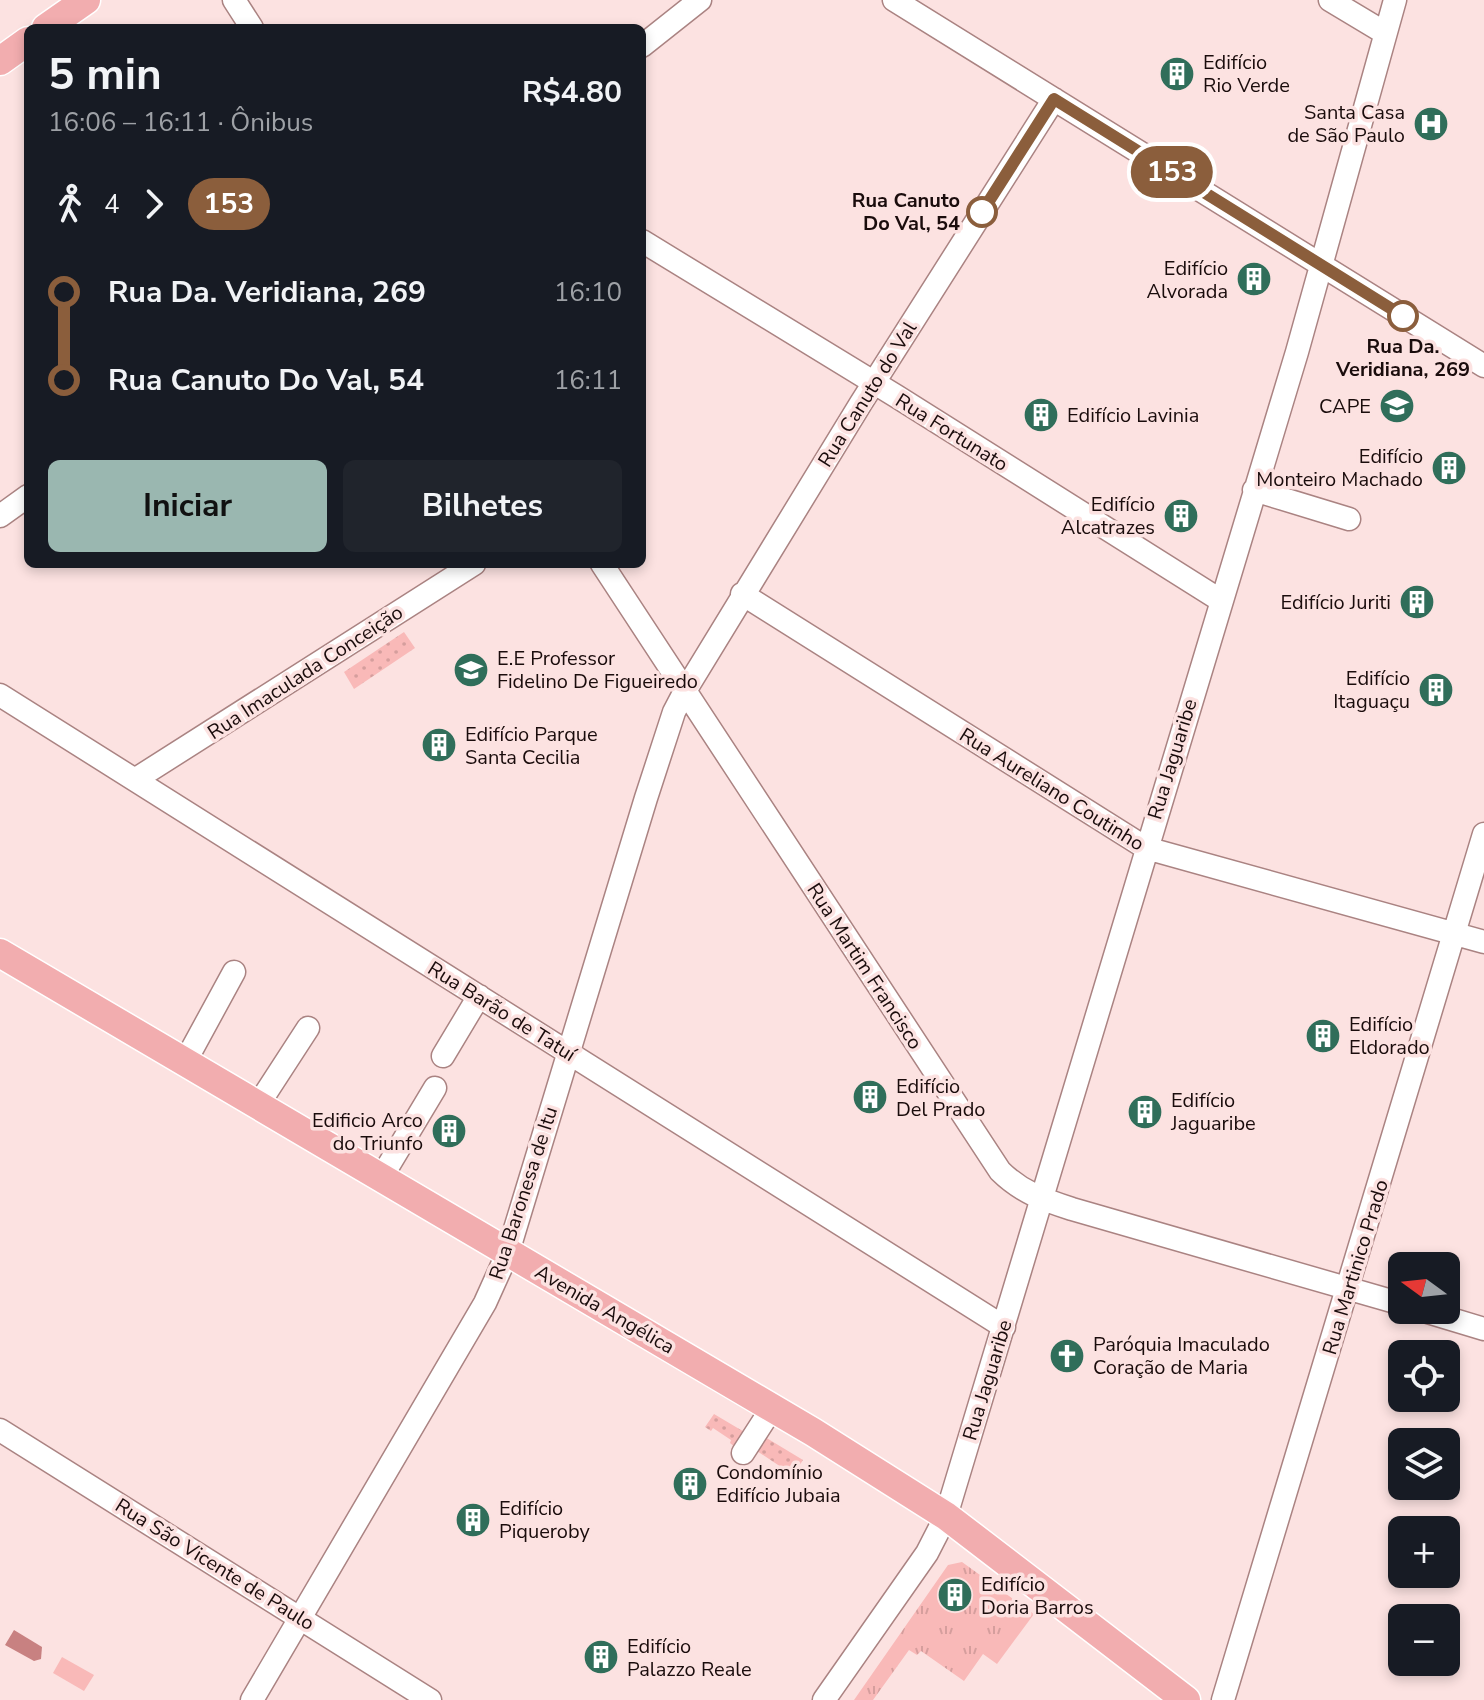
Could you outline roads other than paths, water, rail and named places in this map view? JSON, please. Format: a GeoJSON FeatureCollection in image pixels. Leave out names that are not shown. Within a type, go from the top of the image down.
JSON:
{"type":"FeatureCollection","features":[{"type":"Feature","properties":{"kind":"main road"},"geometry":{"type":"LineString","coordinates":[[52,24],[86,0]]}},
{"type":"Feature","properties":{"kind":"main road"},"geometry":{"type":"LineString","coordinates":[[0,61],[24,44]]}},
{"type":"Feature","properties":{"kind":"main road","name":"Avenida Angélica"},"geometry":{"type":"LineString","coordinates":[[0,953],[772,1408],[946,1516],[1186,1700]]}},
{"type":"Feature","properties":{"kind":"street"},"geometry":{"type":"LineString","coordinates":[[234,0],[249,24]]}},
{"type":"Feature","properties":{"kind":"street"},"geometry":{"type":"LineString","coordinates":[[646,43],[700,0]]}},
{"type":"Feature","properties":{"kind":"street"},"geometry":{"type":"LineString","coordinates":[[894,0],[1484,366]]}},
{"type":"Feature","properties":{"kind":"street"},"geometry":{"type":"LineString","coordinates":[[1330,0],[1385,33]]}},
{"type":"Feature","properties":{"kind":"street","name":"Rua Jaguaribe"},"geometry":{"type":"LineString","coordinates":[[824,1700],[927,1553],[946,1516],[1322,266],[1395,0]]}},
{"type":"Feature","properties":{"kind":"street","name":"Rua Canuto do Val"},"geometry":{"type":"LineString","coordinates":[[685,691],[742,594],[1054,99]]}},
{"type":"Feature","properties":{"kind":"street","name":"Rua Fortunato"},"geometry":{"type":"LineString","coordinates":[[646,243],[1220,600]]}},
{"type":"Feature","properties":{"kind":"street"},"geometry":{"type":"LineString","coordinates":[[1254,490],[1349,519]]}},
{"type":"Feature","properties":{"kind":"street"},"geometry":{"type":"LineString","coordinates":[[0,516],[24,499]]}},
{"type":"Feature","properties":{"kind":"street","name":"Rua Imaculada Conceição"},"geometry":{"type":"LineString","coordinates":[[136,779],[468,568]]}},
{"type":"Feature","properties":{"kind":"street","name":"Rua Martim Francisco"},"geometry":{"type":"LineString","coordinates":[[605,568],[1000,1171],[1020,1188],[1041,1199],[1388,1300]]}},
{"type":"Feature","properties":{"kind":"street","name":"Rua Aureliano Coutinho"},"geometry":{"type":"LineString","coordinates":[[742,594],[1146,848],[1484,942]]}},
{"type":"Feature","properties":{"kind":"street","name":"Rua Baronesa de Itu"},"geometry":{"type":"LineString","coordinates":[[252,1700],[485,1303],[508,1252],[651,783],[674,712],[685,691]]}},
{"type":"Feature","properties":{"kind":"street","name":"Rua Barão de Tatuí"},"geometry":{"type":"LineString","coordinates":[[0,695],[1004,1327]]}},
{"type":"Feature","properties":{"kind":"street","name":"Rua Martinico Prado"},"geometry":{"type":"LineString","coordinates":[[1223,1700],[1484,834]]}},
{"type":"Feature","properties":{"kind":"street"},"geometry":{"type":"LineString","coordinates":[[185,1062],[234,972]]}},
{"type":"Feature","properties":{"kind":"street"},"geometry":{"type":"LineString","coordinates":[[443,1056],[479,996]]}},
{"type":"Feature","properties":{"kind":"street"},"geometry":{"type":"LineString","coordinates":[[258,1105],[308,1028]]}},
{"type":"Feature","properties":{"kind":"street"},"geometry":{"type":"LineString","coordinates":[[381,1178],[435,1088]]}},
{"type":"Feature","properties":{"kind":"street"},"geometry":{"type":"LineString","coordinates":[[1460,1322],[1484,1329]]}},
{"type":"Feature","properties":{"kind":"street"},"geometry":{"type":"LineString","coordinates":[[743,1453],[772,1408]]}},
{"type":"Feature","properties":{"kind":"street","name":"Rua São Vicente de Paulo"},"geometry":{"type":"LineString","coordinates":[[0,1430],[430,1700]]}},
{"type":"Feature","properties":{"kind":"place","name":"Edifício Rio Verde"},"geometry":{"type":"Point","coordinates":[1177,74]}},
{"type":"Feature","properties":{"kind":"place","name":"Santa Casa de São Paulo"},"geometry":{"type":"Point","coordinates":[1431,124]}},
{"type":"Feature","properties":{"kind":"place","name":"Rua Canuto Do Val, 54"},"geometry":{"type":"Point","coordinates":[982,212]}},
{"type":"Feature","properties":{"kind":"place","name":"Edifício Alvorada"},"geometry":{"type":"Point","coordinates":[1254,279]}},
{"type":"Feature","properties":{"kind":"place","name":"Rua Da. Veridiana, 269"},"geometry":{"type":"Point","coordinates":[1403,316]}},
{"type":"Feature","properties":{"kind":"place","name":"CAPE"},"geometry":{"type":"Point","coordinates":[1397,406]}},
{"type":"Feature","properties":{"kind":"place","name":"Edifício Lavinia"},"geometry":{"type":"Point","coordinates":[1041,415]}},
{"type":"Feature","properties":{"kind":"place","name":"Edifício Monteiro Machado"},"geometry":{"type":"Point","coordinates":[1449,468]}},
{"type":"Feature","properties":{"kind":"place","name":"Edifício Alcatrazes"},"geometry":{"type":"Point","coordinates":[1181,516]}},
{"type":"Feature","properties":{"kind":"place","name":"Edifício Juriti"},"geometry":{"type":"Point","coordinates":[1417,602]}},
{"type":"Feature","properties":{"kind":"place","name":"E.E Professor Fidelino De Figueiredo"},"geometry":{"type":"Point","coordinates":[471,670]}},
{"type":"Feature","properties":{"kind":"place","name":"Edifício Itaguaçu"},"geometry":{"type":"Point","coordinates":[1436,690]}},
{"type":"Feature","properties":{"kind":"place","name":"Edifício Parque Santa Cecilia"},"geometry":{"type":"Point","coordinates":[439,745]}},
{"type":"Feature","properties":{"kind":"place","name":"Edifício Eldorado"},"geometry":{"type":"Point","coordinates":[1323,1036]}},
{"type":"Feature","properties":{"kind":"place","name":"Edifício Del Prado"},"geometry":{"type":"Point","coordinates":[870,1097]}},
{"type":"Feature","properties":{"kind":"place","name":"Edifício Jaguaribe"},"geometry":{"type":"Point","coordinates":[1145,1112]}},
{"type":"Feature","properties":{"kind":"place","name":"Edificio Arco do Triunfo"},"geometry":{"type":"Point","coordinates":[449,1131]}},
{"type":"Feature","properties":{"kind":"place","name":"Paróquia Imaculado Coração de Maria"},"geometry":{"type":"Point","coordinates":[1067,1356]}},
{"type":"Feature","properties":{"kind":"place","name":"Condomínio Edifício Jubaia"},"geometry":{"type":"Point","coordinates":[690,1484]}},
{"type":"Feature","properties":{"kind":"place","name":"Edifício Piqueroby"},"geometry":{"type":"Point","coordinates":[473,1520]}},
{"type":"Feature","properties":{"kind":"place","name":"Edifício Doria Barros"},"geometry":{"type":"Point","coordinates":[955,1595]}},
{"type":"Feature","properties":{"kind":"place","name":"Edifício Palazzo Reale"},"geometry":{"type":"Point","coordinates":[601,1657]}}]}
